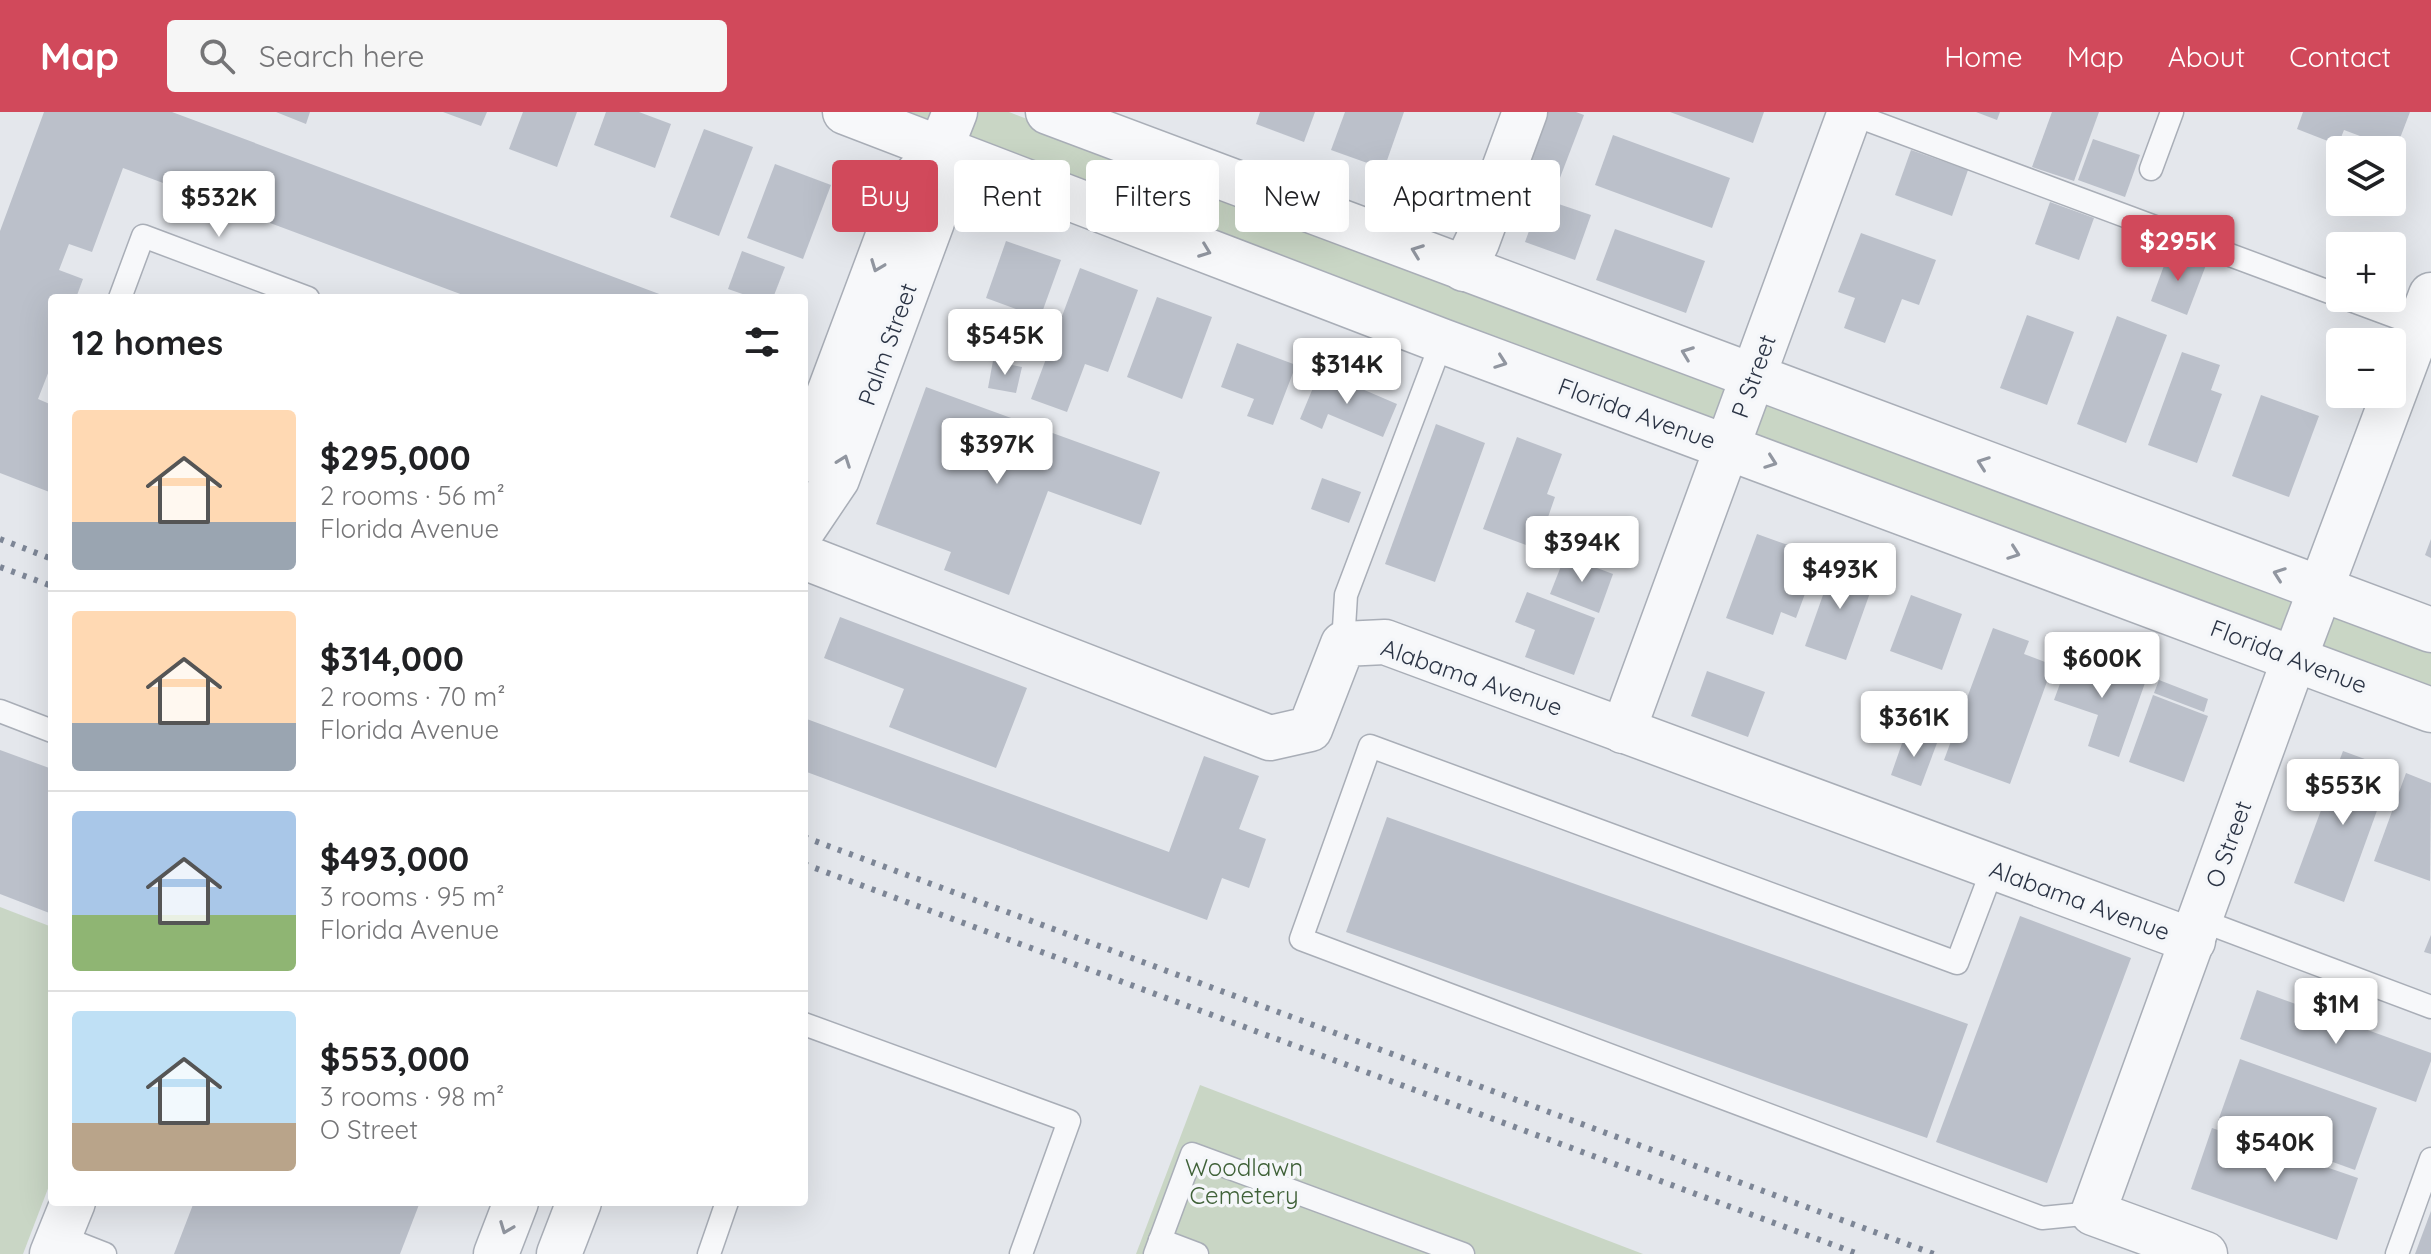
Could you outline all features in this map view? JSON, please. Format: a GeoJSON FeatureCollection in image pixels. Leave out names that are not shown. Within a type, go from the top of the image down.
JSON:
{"type":"FeatureCollection","features":[{"type":"Feature","properties":{"kind":"street","name":"Florida Avenue"},"geometry":{"type":"LineString","coordinates":[[845,112],[948,131],[1442,341],[2431,710]]}},
{"type":"Feature","properties":{"kind":"street"},"geometry":{"type":"LineString","coordinates":[[1048,112],[2431,630]]}},
{"type":"Feature","properties":{"kind":"street"},"geometry":{"type":"LineString","coordinates":[[1464,269],[1525,112]]}},
{"type":"Feature","properties":{"kind":"street","name":"P Street"},"geometry":{"type":"LineString","coordinates":[[1623,731],[1850,113]]}},
{"type":"Feature","properties":{"kind":"street","name":"Palm Street"},"geometry":{"type":"LineString","coordinates":[[808,449],[898,209],[916,176],[948,131]]}},
{"type":"Feature","properties":{"kind":"street","name":"Palm Street"},"geometry":{"type":"LineString","coordinates":[[808,522],[837,479],[932,222],[942,186],[948,131]]}},
{"type":"Feature","properties":{"kind":"street","name":"O Street"},"geometry":{"type":"LineString","coordinates":[[2093,1213],[2295,657],[2427,317]]}},
{"type":"Feature","properties":{"kind":"street"},"geometry":{"type":"LineString","coordinates":[[808,559],[1270,738],[1310,729],[1343,644]]}},
{"type":"Feature","properties":{"kind":"street","name":"Alabama Avenue"},"geometry":{"type":"LineString","coordinates":[[1343,644],[1385,642],[1993,868],[2196,931]]}},
{"type":"Feature","properties":{"kind":"street"},"geometry":{"type":"LineString","coordinates":[[496,1254],[514,1206]]}},
{"type":"Feature","properties":{"kind":"street"},"geometry":{"type":"LineString","coordinates":[[559,1254],[577,1206]]}},
{"type":"Feature","properties":{"kind":"street"},"geometry":{"type":"LineString","coordinates":[[2093,1213],[2205,1254]]}},
{"type":"Feature","properties":{"kind":"lane"},"geometry":{"type":"LineString","coordinates":[[2151,169],[2172,112]]}},
{"type":"Feature","properties":{"kind":"lane"},"geometry":{"type":"LineString","coordinates":[[1850,113],[2326,291]]}},
{"type":"Feature","properties":{"kind":"lane"},"geometry":{"type":"LineString","coordinates":[[121,294],[143,236],[297,294]]}},
{"type":"Feature","properties":{"kind":"lane"},"geometry":{"type":"LineString","coordinates":[[2406,312],[2427,317]]}},
{"type":"Feature","properties":{"kind":"lane"},"geometry":{"type":"LineString","coordinates":[[1343,644],[1346,595],[1442,341]]}},
{"type":"Feature","properties":{"kind":"lane"},"geometry":{"type":"LineString","coordinates":[[0,711],[48,729]]}},
{"type":"Feature","properties":{"kind":"lane"},"geometry":{"type":"LineString","coordinates":[[1993,868],[1957,963],[1370,746],[1301,939],[2042,1218],[2093,1213]]}},
{"type":"Feature","properties":{"kind":"lane"},"geometry":{"type":"LineString","coordinates":[[2196,931],[2431,1007]]}},
{"type":"Feature","properties":{"kind":"lane"},"geometry":{"type":"LineString","coordinates":[[808,1025],[1069,1121],[1021,1254]]}},
{"type":"Feature","properties":{"kind":"lane"},"geometry":{"type":"LineString","coordinates":[[1197,1254],[1158,1247],[1192,1154],[1463,1254]]}},
{"type":"Feature","properties":{"kind":"lane"},"geometry":{"type":"LineString","coordinates":[[2397,1254],[2431,1159]]}},
{"type":"Feature","properties":{"kind":"lane"},"geometry":{"type":"LineString","coordinates":[[709,1254],[726,1206]]}},
{"type":"Feature","properties":{"kind":"lane"},"geometry":{"type":"LineString","coordinates":[[61,1231],[105,1254]]}},
{"type":"Feature","properties":{"kind":"green space"},"geometry":{"type":"Polygon","coordinates":[[[888,112],[1009,112],[1135,160],[1086,160],[1086,186],[1070,180],[1070,160],[1016,160],[888,112]]]}},
{"type":"Feature","properties":{"kind":"green space"},"geometry":{"type":"Polygon","coordinates":[[[1219,192],[1235,198],[1235,232],[1323,232],[1671,365],[2431,645],[2431,691],[1208,232],[1219,232],[1219,192]]]}},
{"type":"Feature","properties":{"kind":"green space"},"geometry":{"type":"Polygon","coordinates":[[[0,907],[48,925],[48,1188],[23,1254],[0,1254],[0,907]]]}},
{"type":"Feature","properties":{"kind":"green space","name":"Woodlawn Cemetery"},"geometry":{"type":"Polygon","coordinates":[[[1200,1085],[1643,1254],[1136,1254],[1200,1085]]]}},
{"type":"Feature","properties":{"kind":"building"},"geometry":{"type":"Polygon","coordinates":[[[44,112],[172,112],[659,294],[460,294],[123,168],[92,252],[69,244],[59,270],[83,279],[77,294],[48,294],[48,373],[38,399],[48,403],[48,491],[0,473],[0,231],[44,112]]]}},
{"type":"Feature","properties":{"kind":"building"},"geometry":{"type":"Polygon","coordinates":[[[276,112],[310,112],[306,124],[276,112]]]}},
{"type":"Feature","properties":{"kind":"building"},"geometry":{"type":"Polygon","coordinates":[[[443,112],[487,112],[481,126],[443,112]]]}},
{"type":"Feature","properties":{"kind":"building"},"geometry":{"type":"Polygon","coordinates":[[[523,112],[577,112],[557,167],[509,149],[523,112]]]}},
{"type":"Feature","properties":{"kind":"building"},"geometry":{"type":"Polygon","coordinates":[[[606,112],[639,112],[671,124],[655,168],[594,145],[606,112]]]}},
{"type":"Feature","properties":{"kind":"building"},"geometry":{"type":"Polygon","coordinates":[[[1260,112],[1315,112],[1304,142],[1256,124],[1260,112]]]}},
{"type":"Feature","properties":{"kind":"building"},"geometry":{"type":"Polygon","coordinates":[[[1345,112],[1404,112],[1387,160],[1365,162],[1331,150],[1345,112]]]}},
{"type":"Feature","properties":{"kind":"building"},"geometry":{"type":"Polygon","coordinates":[[[1547,112],[1584,115],[1560,178],[1560,160],[1529,160],[1547,112]]]}},
{"type":"Feature","properties":{"kind":"building"},"geometry":{"type":"Polygon","coordinates":[[[1670,112],[1764,112],[1753,143],[1670,112]]]}},
{"type":"Feature","properties":{"kind":"building"},"geometry":{"type":"Polygon","coordinates":[[[1976,112],[2000,112],[1997,120],[1976,112]]]}},
{"type":"Feature","properties":{"kind":"building"},"geometry":{"type":"Polygon","coordinates":[[[2052,112],[2099,112],[2074,181],[2032,167],[2052,112]]]}},
{"type":"Feature","properties":{"kind":"building"},"geometry":{"type":"Polygon","coordinates":[[[2303,112],[2410,112],[2401,136],[2360,136],[2344,130],[2342,136],[2326,136],[2326,140],[2297,129],[2303,112]]]}},
{"type":"Feature","properties":{"kind":"building"},"geometry":{"type":"Polygon","coordinates":[[[704,129],[753,147],[719,236],[670,217],[704,129]]]}},
{"type":"Feature","properties":{"kind":"building"},"geometry":{"type":"Polygon","coordinates":[[[1613,135],[1730,178],[1712,228],[1595,185],[1613,135]]]}},
{"type":"Feature","properties":{"kind":"building"},"geometry":{"type":"Polygon","coordinates":[[[2093,139],[2140,155],[2125,197],[2078,180],[2093,139]]]}},
{"type":"Feature","properties":{"kind":"building"},"geometry":{"type":"Polygon","coordinates":[[[1911,150],[1968,170],[1952,216],[1895,195],[1911,150]]]}},
{"type":"Feature","properties":{"kind":"building"},"geometry":{"type":"Polygon","coordinates":[[[775,164],[831,185],[803,259],[747,238],[775,164]]]}},
{"type":"Feature","properties":{"kind":"building"},"geometry":{"type":"Polygon","coordinates":[[[2050,202],[2094,218],[2079,260],[2035,244],[2050,202]]]}},
{"type":"Feature","properties":{"kind":"building"},"geometry":{"type":"Polygon","coordinates":[[[1560,204],[1591,215],[1575,260],[1525,242],[1529,232],[1560,232],[1560,204]]]}},
{"type":"Feature","properties":{"kind":"building"},"geometry":{"type":"Polygon","coordinates":[[[1615,229],[1705,261],[1686,313],[1596,280],[1615,229]]]}},
{"type":"Feature","properties":{"kind":"building"},"geometry":{"type":"Polygon","coordinates":[[[1861,233],[1936,260],[1919,305],[1902,299],[1885,343],[1844,328],[1855,298],[1838,292],[1861,233]]]}},
{"type":"Feature","properties":{"kind":"building"},"geometry":{"type":"Polygon","coordinates":[[[1006,241],[1061,260],[1040,318],[986,298],[1006,241]]]}},
{"type":"Feature","properties":{"kind":"building"},"geometry":{"type":"Polygon","coordinates":[[[742,251],[785,267],[775,294],[742,294],[728,289],[742,251]]]}},
{"type":"Feature","properties":{"kind":"building"},"geometry":{"type":"Polygon","coordinates":[[[2169,252],[2206,265],[2187,315],[2151,301],[2169,252]]]}},
{"type":"Feature","properties":{"kind":"building"},"geometry":{"type":"Polygon","coordinates":[[[1080,268],[1138,290],[1108,372],[1085,364],[1067,412],[1031,399],[1080,268]]]}},
{"type":"Feature","properties":{"kind":"building"},"geometry":{"type":"Polygon","coordinates":[[[1157,297],[1212,317],[1182,399],[1127,377],[1157,297]]]}},
{"type":"Feature","properties":{"kind":"building"},"geometry":{"type":"Polygon","coordinates":[[[2027,315],[2074,332],[2047,405],[2000,388],[2027,315]]]}},
{"type":"Feature","properties":{"kind":"building"},"geometry":{"type":"Polygon","coordinates":[[[2117,316],[2167,335],[2126,443],[2077,424],[2117,316]]]}},
{"type":"Feature","properties":{"kind":"building"},"geometry":{"type":"Polygon","coordinates":[[[1237,343],[1296,365],[1273,425],[1247,416],[1254,399],[1221,387],[1237,343]]]}},
{"type":"Feature","properties":{"kind":"building"},"geometry":{"type":"Polygon","coordinates":[[[2182,352],[2220,365],[2211,390],[2222,394],[2197,463],[2148,445],[2182,352]]]}},
{"type":"Feature","properties":{"kind":"building"},"geometry":{"type":"Polygon","coordinates":[[[993,361],[1022,367],[1016,393],[988,388],[993,361]]]}},
{"type":"Feature","properties":{"kind":"building"},"geometry":{"type":"Polygon","coordinates":[[[1320,371],[1397,404],[1383,437],[1328,414],[1322,429],[1300,419],[1320,371]]]}},
{"type":"Feature","properties":{"kind":"building"},"geometry":{"type":"Polygon","coordinates":[[[926,387],[1160,472],[1141,525],[1048,491],[1009,595],[944,570],[951,552],[876,524],[926,387]]]}},
{"type":"Feature","properties":{"kind":"building"},"geometry":{"type":"Polygon","coordinates":[[[2261,395],[2319,416],[2289,497],[2232,476],[2261,395]]]}},
{"type":"Feature","properties":{"kind":"building"},"geometry":{"type":"Polygon","coordinates":[[[1436,424],[1485,443],[1435,582],[1385,564],[1436,424]]]}},
{"type":"Feature","properties":{"kind":"building"},"geometry":{"type":"Polygon","coordinates":[[[1517,437],[1562,454],[1547,494],[1555,497],[1537,549],[1483,529],[1517,437]]]}},
{"type":"Feature","properties":{"kind":"building"},"geometry":{"type":"Polygon","coordinates":[[[1322,478],[1361,492],[1349,523],[1311,509],[1322,478]]]}},
{"type":"Feature","properties":{"kind":"building"},"geometry":{"type":"Polygon","coordinates":[[[1757,534],[1819,556],[1796,618],[1781,612],[1773,635],[1726,618],[1757,534]]]}},
{"type":"Feature","properties":{"kind":"building"},"geometry":{"type":"Polygon","coordinates":[[[2431,539],[2431,558],[2425,555],[2431,539]]]}},
{"type":"Feature","properties":{"kind":"building"},"geometry":{"type":"Polygon","coordinates":[[[1565,556],[1613,574],[1599,613],[1550,594],[1565,556]]]}},
{"type":"Feature","properties":{"kind":"building"},"geometry":{"type":"Polygon","coordinates":[[[1835,561],[1876,576],[1846,660],[1805,646],[1835,561]]]}},
{"type":"Feature","properties":{"kind":"building"},"geometry":{"type":"Polygon","coordinates":[[[1527,592],[1595,618],[1574,675],[1525,657],[1535,630],[1515,622],[1527,592]]]}},
{"type":"Feature","properties":{"kind":"building"},"geometry":{"type":"Polygon","coordinates":[[[1911,595],[1962,614],[1942,670],[1890,651],[1911,595]]]}},
{"type":"Feature","properties":{"kind":"building"},"geometry":{"type":"Polygon","coordinates":[[[840,617],[1027,688],[996,768],[889,727],[904,689],[824,658],[840,617]]]}},
{"type":"Feature","properties":{"kind":"building"},"geometry":{"type":"Polygon","coordinates":[[[1993,628],[2029,641],[2024,654],[2053,665],[2010,784],[1944,760],[1993,628]]]}},
{"type":"Feature","properties":{"kind":"building"},"geometry":{"type":"Polygon","coordinates":[[[2071,654],[2146,680],[2119,757],[2088,746],[2098,715],[2054,700],[2071,654]]]}},
{"type":"Feature","properties":{"kind":"building"},"geometry":{"type":"Polygon","coordinates":[[[1707,671],[1765,692],[1748,737],[1691,716],[1707,671]]]}},
{"type":"Feature","properties":{"kind":"building"},"geometry":{"type":"Polygon","coordinates":[[[2159,680],[2208,699],[2204,712],[2154,693],[2159,680]]]}},
{"type":"Feature","properties":{"kind":"building"},"geometry":{"type":"Polygon","coordinates":[[[2153,695],[2208,716],[2184,782],[2129,762],[2153,695]]]}},
{"type":"Feature","properties":{"kind":"building"},"geometry":{"type":"Polygon","coordinates":[[[808,719],[1169,852],[1204,756],[1259,776],[1239,829],[1266,839],[1249,888],[1222,878],[1207,920],[808,772],[808,719]]]}},
{"type":"Feature","properties":{"kind":"building"},"geometry":{"type":"Polygon","coordinates":[[[1906,732],[1937,743],[1921,786],[1891,775],[1906,732]]]}},
{"type":"Feature","properties":{"kind":"building"},"geometry":{"type":"Polygon","coordinates":[[[0,750],[48,768],[48,912],[0,894],[0,750]]]}},
{"type":"Feature","properties":{"kind":"building"},"geometry":{"type":"Polygon","coordinates":[[[2343,751],[2392,769],[2344,902],[2294,883],[2343,751]]]}},
{"type":"Feature","properties":{"kind":"building"},"geometry":{"type":"Polygon","coordinates":[[[2406,773],[2431,783],[2430,881],[2374,861],[2406,773]]]}},
{"type":"Feature","properties":{"kind":"building"},"geometry":{"type":"Polygon","coordinates":[[[1387,817],[1968,1024],[1927,1138],[1346,932],[1387,817]]]}},
{"type":"Feature","properties":{"kind":"building"},"geometry":{"type":"Polygon","coordinates":[[[2020,916],[2131,958],[2047,1183],[1936,1142],[2020,916]]]}},
{"type":"Feature","properties":{"kind":"building"},"geometry":{"type":"Polygon","coordinates":[[[2431,935],[2431,954],[2424,952],[2431,935]]]}},
{"type":"Feature","properties":{"kind":"building"},"geometry":{"type":"Polygon","coordinates":[[[2257,990],[2431,1053],[2416,1102],[2240,1039],[2257,990]]]}},
{"type":"Feature","properties":{"kind":"building"},"geometry":{"type":"Polygon","coordinates":[[[2240,1059],[2377,1108],[2355,1170],[2218,1121],[2240,1059]]]}},
{"type":"Feature","properties":{"kind":"building"},"geometry":{"type":"Polygon","coordinates":[[[2212,1128],[2358,1178],[2337,1240],[2191,1189],[2212,1128]]]}},
{"type":"Feature","properties":{"kind":"building"},"geometry":{"type":"Polygon","coordinates":[[[192,1206],[418,1206],[400,1254],[174,1254],[192,1206]]]}},
{"type":"Feature","properties":{"kind":"building"},"geometry":{"type":"Polygon","coordinates":[[[2431,1211],[2431,1254],[2415,1254],[2431,1211]]]}},
{"type":"Feature","properties":{"kind":"railway"},"geometry":{"type":"LineString","coordinates":[[0,539],[48,557]]}},
{"type":"Feature","properties":{"kind":"railway"},"geometry":{"type":"LineString","coordinates":[[0,567],[48,585]]}},
{"type":"Feature","properties":{"kind":"railway"},"geometry":{"type":"LineString","coordinates":[[808,838],[1934,1254]]}},
{"type":"Feature","properties":{"kind":"railway"},"geometry":{"type":"LineString","coordinates":[[808,865],[1858,1254]]}}]}
